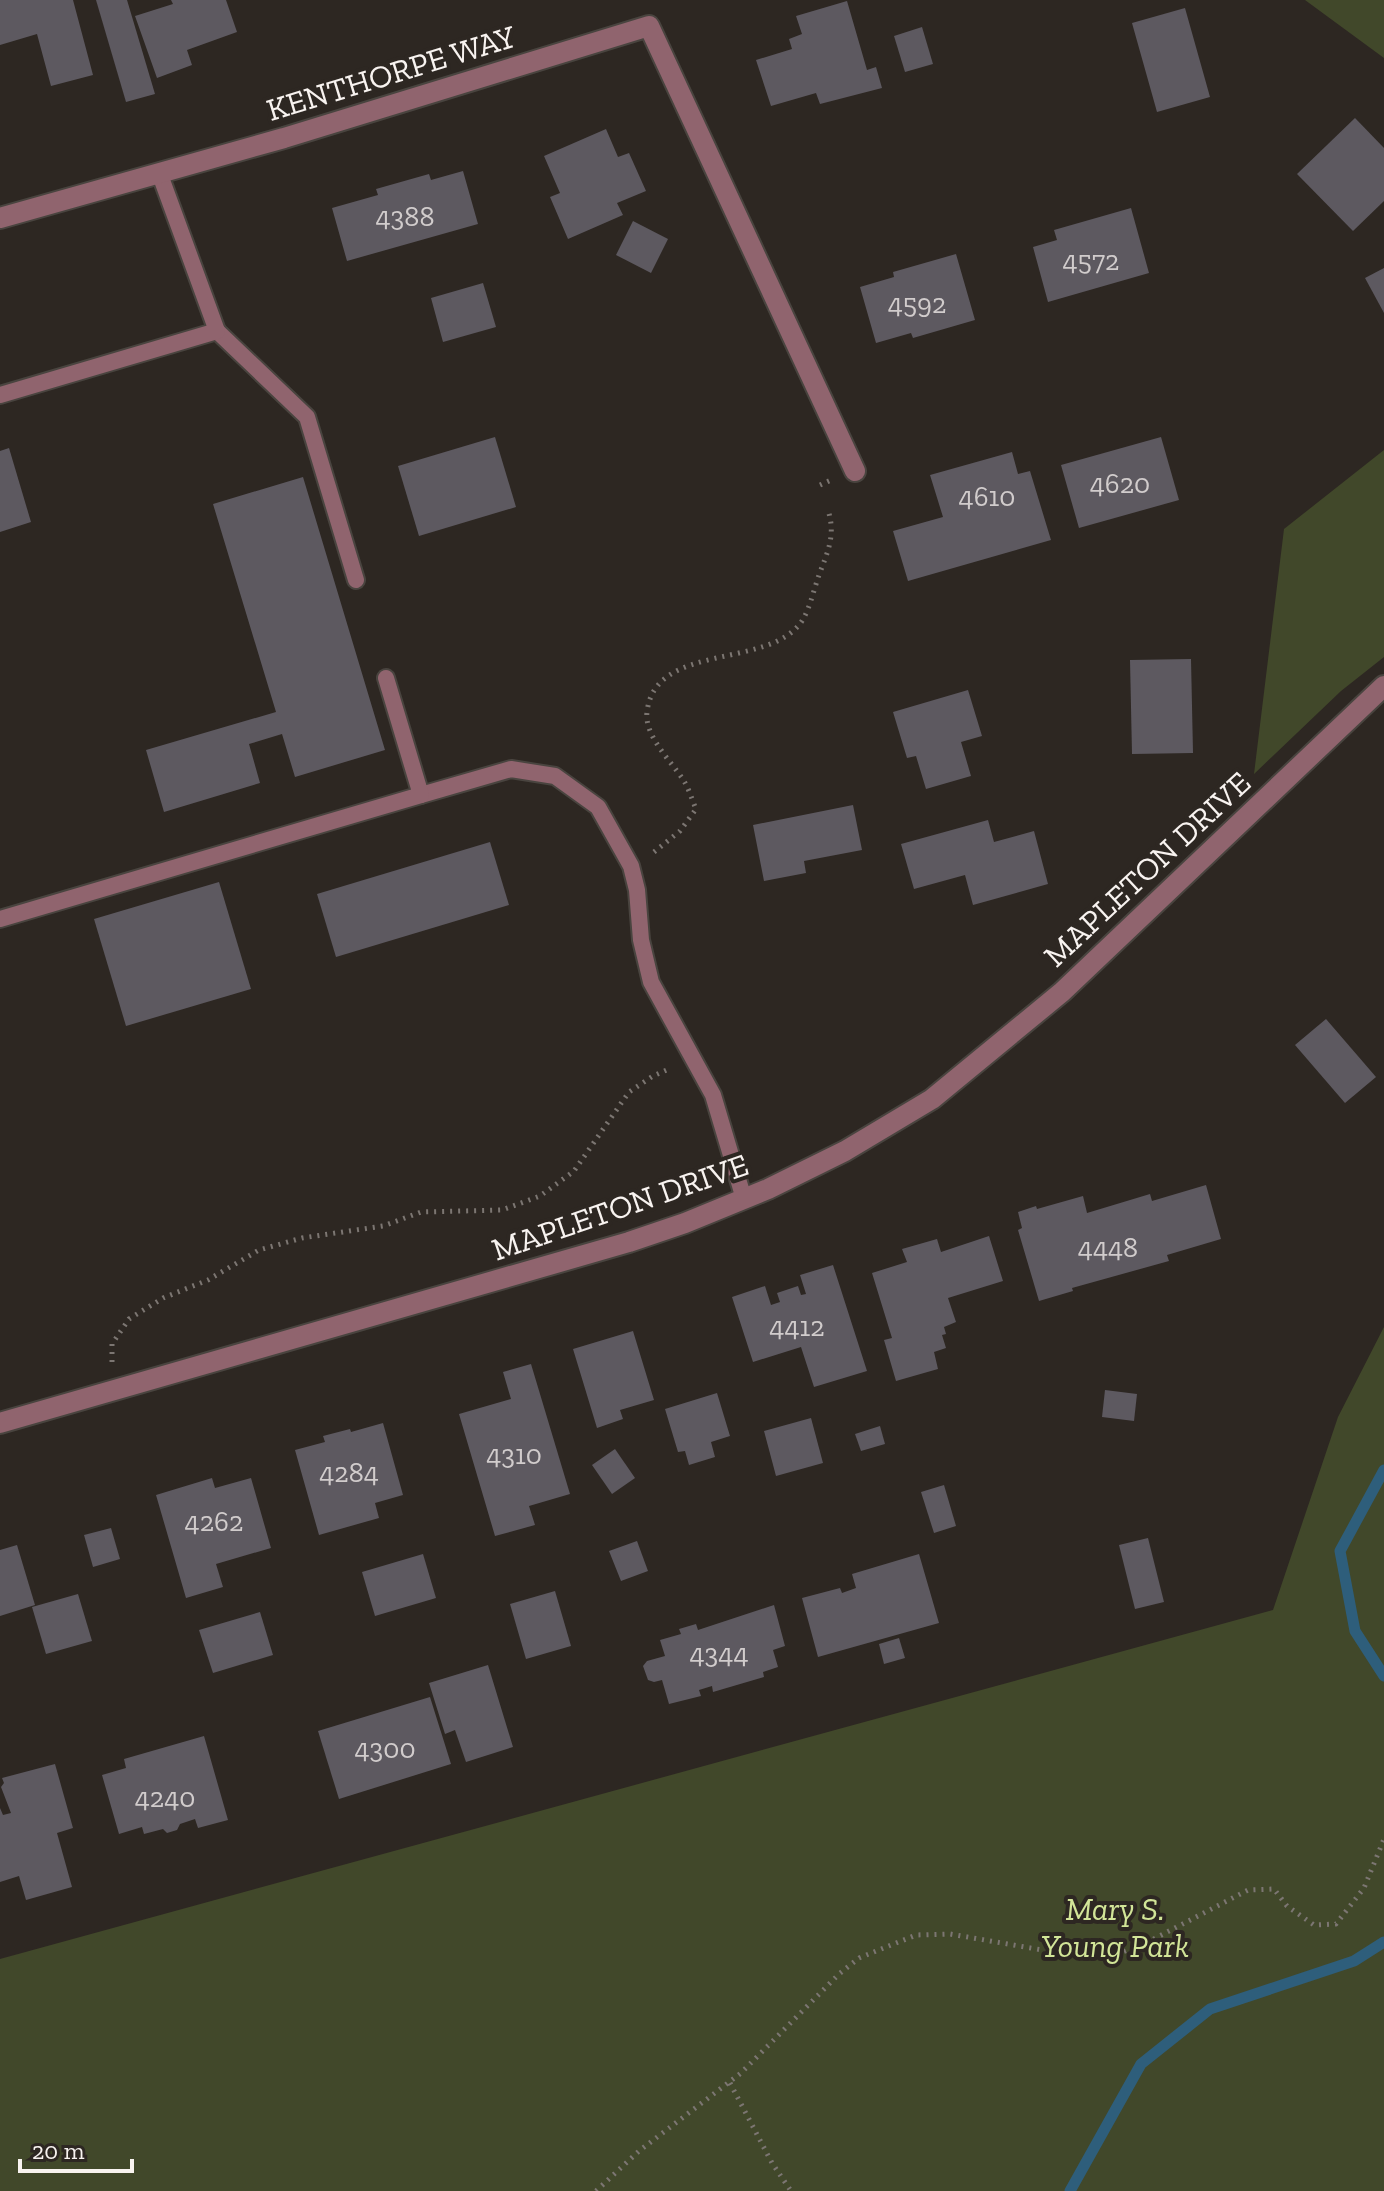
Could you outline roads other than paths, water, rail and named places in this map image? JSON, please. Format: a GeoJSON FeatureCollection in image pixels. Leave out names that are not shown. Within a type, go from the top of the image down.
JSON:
{"type":"FeatureCollection","features":[{"type":"Feature","properties":{"kind":"street","name":"KENTHORPE WAY"},"geometry":{"type":"LineString","coordinates":[[0,218],[284,138],[649,26],[855,471]]}},
{"type":"Feature","properties":{"kind":"street","name":"MAPLETON DRIVE"},"geometry":{"type":"LineString","coordinates":[[0,1423],[629,1242],[744,1199],[845,1151],[932,1099],[1062,992],[1384,686]]}},
{"type":"Feature","properties":{"kind":"lane"},"geometry":{"type":"LineString","coordinates":[[159,172],[217,331],[307,417],[356,580]]}},
{"type":"Feature","properties":{"kind":"lane"},"geometry":{"type":"LineString","coordinates":[[0,395],[217,331]]}},
{"type":"Feature","properties":{"kind":"lane"},"geometry":{"type":"LineString","coordinates":[[386,678],[421,795]]}},
{"type":"Feature","properties":{"kind":"lane"},"geometry":{"type":"LineString","coordinates":[[0,919],[511,769],[555,776],[598,807],[632,870],[637,890],[641,940],[651,982],[695,1060],[718,1109],[744,1199]]}},
{"type":"Feature","properties":{"kind":"waterway"},"geometry":{"type":"LineString","coordinates":[[1384,1470],[1340,1551],[1355,1631],[1384,1676]]}},
{"type":"Feature","properties":{"kind":"waterway"},"geometry":{"type":"LineString","coordinates":[[1070,2191],[1141,2064],[1210,2009],[1354,1961],[1384,1942]]}},
{"type":"Feature","properties":{"kind":"park label","name":"Mary S. Young Park"},"geometry":{"type":"Point","coordinates":[1115,1928]}}]}
